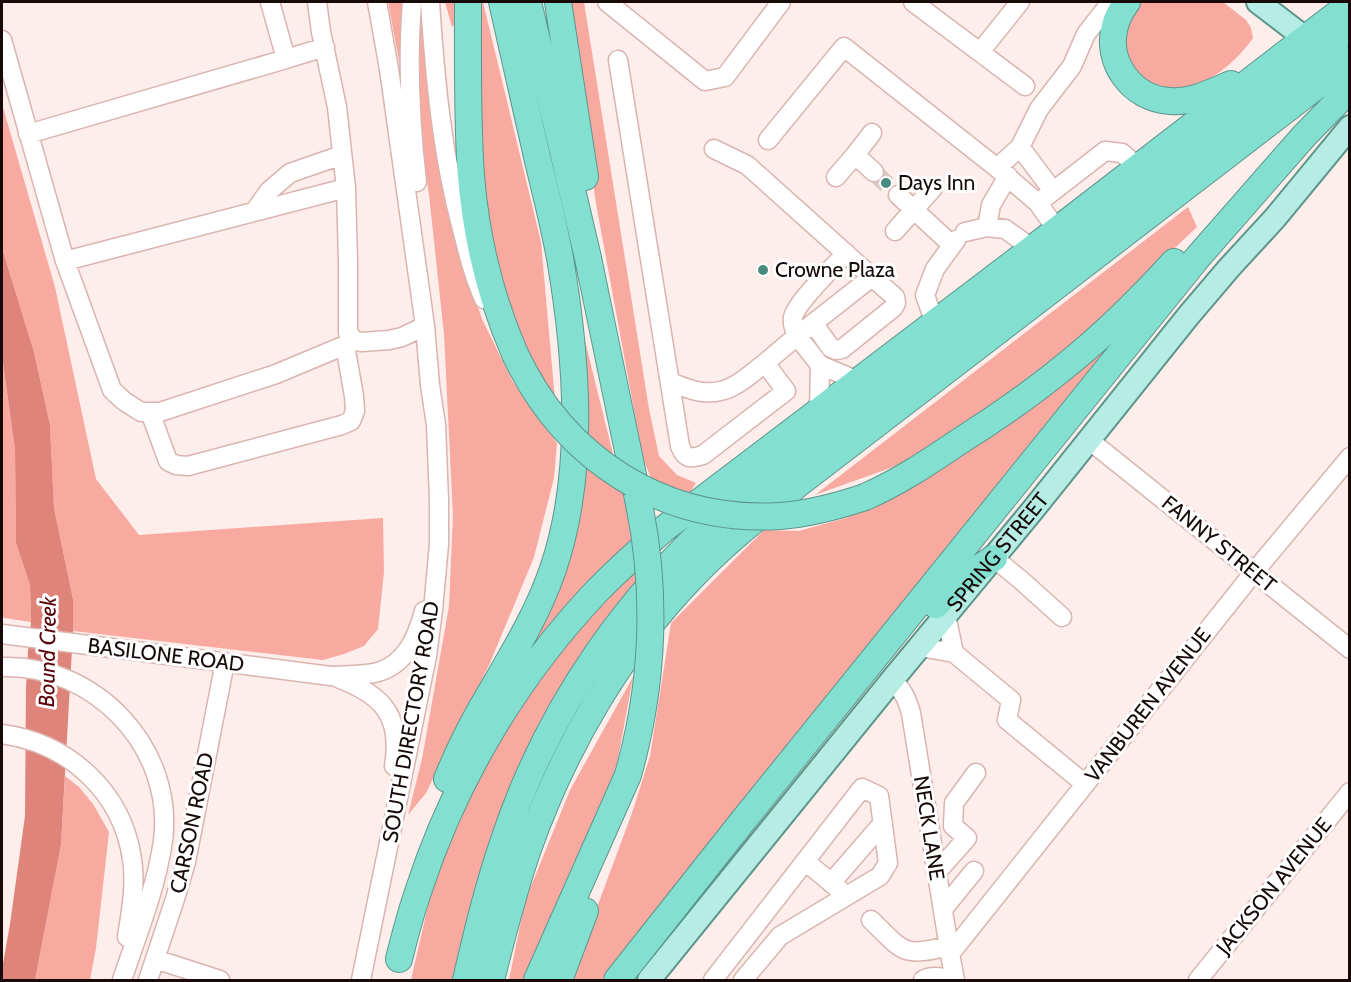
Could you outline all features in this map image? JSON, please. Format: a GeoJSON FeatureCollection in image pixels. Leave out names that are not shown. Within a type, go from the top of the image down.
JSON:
{"type":"FeatureCollection","features":[{"type":"Feature","properties":{"kind":"highway"},"geometry":{"type":"LineString","coordinates":[[468,2],[469,130],[474,201],[487,270],[515,354],[541,400],[570,436],[587,452],[635,485],[657,495],[713,511],[760,516],[805,513],[865,496],[890,486],[912,473],[995,419],[1076,357],[1146,292],[1208,226],[1291,151]]}},
{"type":"Feature","properties":{"kind":"highway"},"geometry":{"type":"LineString","coordinates":[[397,970],[435,810],[470,729],[521,640],[551,576],[567,518],[572,477],[574,390],[564,280],[502,2]]}},
{"type":"Feature","properties":{"kind":"highway"},"geometry":{"type":"LineString","coordinates":[[528,2],[588,258],[638,499],[649,564],[651,609],[651,645],[639,734],[602,862],[559,981]]}},
{"type":"Feature","properties":{"kind":"highway"},"geometry":{"type":"LineString","coordinates":[[558,2],[588,202],[588,258]]}},
{"type":"Feature","properties":{"kind":"highway"},"geometry":{"type":"LineString","coordinates":[[1128,2],[1121,10],[1113,34],[1114,54],[1120,70],[1136,89],[1167,101],[1184,101],[1200,97],[1262,72],[1336,63]]}},
{"type":"Feature","properties":{"kind":"highway"},"geometry":{"type":"LineString","coordinates":[[491,981],[527,850],[543,808],[568,755],[596,704],[622,664],[649,627],[696,573],[748,525],[820,466],[1296,102],[1336,63],[1350,4]]}},
{"type":"Feature","properties":{"kind":"highway"},"geometry":{"type":"LineString","coordinates":[[617,981],[742,822],[1198,257],[1291,151],[1336,63],[1350,28]]}},
{"type":"Feature","properties":{"kind":"highway"},"geometry":{"type":"LineString","coordinates":[[466,981],[499,854],[520,796],[539,753],[561,711],[598,651],[655,578],[712,521],[778,467],[1336,63]]}},
{"type":"Feature","properties":{"kind":"highway"},"geometry":{"type":"LineString","coordinates":[[397,970],[418,890],[434,847],[485,741],[536,663],[597,591],[665,528],[1262,72]]}},
{"type":"Feature","properties":{"kind":"highway"},"geometry":{"type":"LineString","coordinates":[[883,648],[915,628],[955,584],[994,558]]}},
{"type":"Feature","properties":{"kind":"highway"},"geometry":{"type":"LineString","coordinates":[[537,981],[628,775]]}},
{"type":"Feature","properties":{"kind":"main road"},"geometry":{"type":"LineString","coordinates":[[1258,2],[1336,63]]}},
{"type":"Feature","properties":{"kind":"main road","name":"SPRING STREET"},"geometry":{"type":"LineString","coordinates":[[649,981],[1202,300],[1275,218],[1350,127]]}},
{"type":"Feature","properties":{"kind":"street"},"geometry":{"type":"LineString","coordinates":[[150,412],[168,462],[188,466],[351,421],[355,411],[348,333],[346,188],[337,107],[317,2]]}},
{"type":"Feature","properties":{"kind":"street"},"geometry":{"type":"LineString","coordinates":[[377,2],[389,69],[425,326],[436,425]]}},
{"type":"Feature","properties":{"kind":"street"},"geometry":{"type":"LineString","coordinates":[[412,2],[409,102],[437,384],[436,425]]}},
{"type":"Feature","properties":{"kind":"street"},"geometry":{"type":"LineString","coordinates":[[430,2],[439,112],[457,210],[478,284],[515,354]]}},
{"type":"Feature","properties":{"kind":"street"},"geometry":{"type":"LineString","coordinates":[[608,2],[705,81],[725,77],[781,2]]}},
{"type":"Feature","properties":{"kind":"street"},"geometry":{"type":"LineString","coordinates":[[913,2],[1025,86]]}},
{"type":"Feature","properties":{"kind":"street"},"geometry":{"type":"LineString","coordinates":[[980,52],[1020,2]]}},
{"type":"Feature","properties":{"kind":"street"},"geometry":{"type":"LineString","coordinates":[[987,228],[991,205],[1002,172],[1020,147],[1039,109],[1071,66],[1086,34],[1111,2]]}},
{"type":"Feature","properties":{"kind":"street"},"geometry":{"type":"LineString","coordinates":[[274,5],[286,58]]}},
{"type":"Feature","properties":{"kind":"street"},"geometry":{"type":"LineString","coordinates":[[2,40],[65,261],[112,390],[124,401],[141,412],[160,412],[276,374],[350,343],[389,340],[425,326]]}},
{"type":"Feature","properties":{"kind":"street"},"geometry":{"type":"LineString","coordinates":[[28,134],[325,47]]}},
{"type":"Feature","properties":{"kind":"street"},"geometry":{"type":"LineString","coordinates":[[768,140],[844,47],[1038,202],[1057,230]]}},
{"type":"Feature","properties":{"kind":"street"},"geometry":{"type":"LineString","coordinates":[[618,60],[680,446],[684,454],[694,458],[703,455],[786,391],[765,363]]}},
{"type":"Feature","properties":{"kind":"street"},"geometry":{"type":"LineString","coordinates":[[836,177],[872,133]]}},
{"type":"Feature","properties":{"kind":"street"},"geometry":{"type":"LineString","coordinates":[[1020,147],[1053,191]]}},
{"type":"Feature","properties":{"kind":"street"},"geometry":{"type":"LineString","coordinates":[[714,149],[747,165],[895,297],[896,303],[893,308],[842,349],[831,348],[813,323]]}},
{"type":"Feature","properties":{"kind":"street"},"geometry":{"type":"LineString","coordinates":[[1038,202],[1105,151],[1122,153],[1138,167]]}},
{"type":"Feature","properties":{"kind":"street"},"geometry":{"type":"LineString","coordinates":[[254,212],[269,191],[290,173],[342,155]]}},
{"type":"Feature","properties":{"kind":"street"},"geometry":{"type":"LineString","coordinates":[[855,155],[874,172]]}},
{"type":"Feature","properties":{"kind":"street"},"geometry":{"type":"LineString","coordinates":[[65,261],[346,188]]}},
{"type":"Feature","properties":{"kind":"street"},"geometry":{"type":"LineString","coordinates":[[895,231],[933,188]]}},
{"type":"Feature","properties":{"kind":"street"},"geometry":{"type":"LineString","coordinates":[[898,195],[914,210],[958,239]]}},
{"type":"Feature","properties":{"kind":"street"},"geometry":{"type":"LineString","coordinates":[[936,321],[925,295],[935,269],[958,239],[987,228],[1005,229],[1032,248]]}},
{"type":"Feature","properties":{"kind":"street"},"geometry":{"type":"LineString","coordinates":[[846,253],[812,290],[792,320],[796,336],[820,365],[858,381]]}},
{"type":"Feature","properties":{"kind":"street"},"geometry":{"type":"LineString","coordinates":[[670,385],[675,384],[702,392],[724,391],[739,383],[872,278]]}},
{"type":"Feature","properties":{"kind":"street"},"geometry":{"type":"LineString","coordinates":[[819,410],[820,365]]}},
{"type":"Feature","properties":{"kind":"street","name":"SOUTH DIRECTORY ROAD"},"geometry":{"type":"LineString","coordinates":[[361,981],[427,656],[440,522],[436,425]]}},
{"type":"Feature","properties":{"kind":"street","name":"FANNY STREET"},"geometry":{"type":"LineString","coordinates":[[1089,440],[1350,649]]}},
{"type":"Feature","properties":{"kind":"street","name":"VANBUREN AVENUE"},"geometry":{"type":"LineString","coordinates":[[949,950],[1254,572],[1350,457]]}},
{"type":"Feature","properties":{"kind":"street"},"geometry":{"type":"LineString","coordinates":[[994,558],[1062,617]]}},
{"type":"Feature","properties":{"kind":"street"},"geometry":{"type":"LineString","coordinates":[[331,676],[384,670],[403,657],[419,631],[437,567]]}},
{"type":"Feature","properties":{"kind":"street"},"geometry":{"type":"LineString","coordinates":[[946,615],[954,653]]}},
{"type":"Feature","properties":{"kind":"street"},"geometry":{"type":"LineString","coordinates":[[2,623],[15,627],[24,637]]}},
{"type":"Feature","properties":{"kind":"street","name":"BASILONE ROAD"},"geometry":{"type":"LineString","coordinates":[[2,634],[331,676]]}},
{"type":"Feature","properties":{"kind":"street"},"geometry":{"type":"LineString","coordinates":[[920,647],[954,653],[1011,700],[1007,720],[1085,784]]}},
{"type":"Feature","properties":{"kind":"street","name":"CARSON ROAD"},"geometry":{"type":"LineString","coordinates":[[148,981],[186,862],[225,662]]}},
{"type":"Feature","properties":{"kind":"street"},"geometry":{"type":"LineString","coordinates":[[2,667],[40,670],[66,678],[92,692],[114,709],[133,732],[154,770],[163,807],[163,841],[152,890],[121,981]]}},
{"type":"Feature","properties":{"kind":"street"},"geometry":{"type":"LineString","coordinates":[[331,676],[357,685],[371,694],[383,706],[395,730],[396,754],[387,799],[388,847]]}},
{"type":"Feature","properties":{"kind":"street","name":"NECK LANE"},"geometry":{"type":"LineString","coordinates":[[892,680],[903,690],[911,713],[955,981]]}},
{"type":"Feature","properties":{"kind":"street"},"geometry":{"type":"LineString","coordinates":[[2,734],[23,738],[54,750],[91,777],[114,806],[124,829],[132,861],[132,900],[121,981]]}},
{"type":"Feature","properties":{"kind":"street"},"geometry":{"type":"LineString","coordinates":[[936,873],[967,838],[953,826],[954,802],[976,773]]}},
{"type":"Feature","properties":{"kind":"street"},"geometry":{"type":"LineString","coordinates":[[713,981],[862,788],[879,796],[888,863],[880,876],[780,936],[743,981]]}},
{"type":"Feature","properties":{"kind":"street","name":"JACKSON AVENUE"},"geometry":{"type":"LineString","coordinates":[[1198,981],[1350,792]]}},
{"type":"Feature","properties":{"kind":"street"},"geometry":{"type":"LineString","coordinates":[[831,883],[883,823]]}},
{"type":"Feature","properties":{"kind":"street"},"geometry":{"type":"LineString","coordinates":[[805,861],[847,896]]}},
{"type":"Feature","properties":{"kind":"street"},"geometry":{"type":"LineString","coordinates":[[943,909],[974,871]]}},
{"type":"Feature","properties":{"kind":"street"},"geometry":{"type":"LineString","coordinates":[[871,920],[899,947],[912,952],[949,950]]}},
{"type":"Feature","properties":{"kind":"street"},"geometry":{"type":"LineString","coordinates":[[155,959],[220,981]]}},
{"type":"Feature","properties":{"kind":"street"},"geometry":{"type":"LineString","coordinates":[[923,981],[939,977],[950,981]]}},
{"type":"Feature","properties":{"kind":"shaded area"},"geometry":{"type":"Polygon","coordinates":[[[388,2],[405,2],[400,66],[388,2]]]}},
{"type":"Feature","properties":{"kind":"shaded area"},"geometry":{"type":"Polygon","coordinates":[[[445,2],[458,2],[458,20],[452,27],[445,2]]]}},
{"type":"Feature","properties":{"kind":"shaded area"},"geometry":{"type":"Polygon","coordinates":[[[479,2],[483,2],[541,242],[555,400],[509,318],[488,239],[481,175],[479,2]]]}},
{"type":"Feature","properties":{"kind":"shaded area"},"geometry":{"type":"Polygon","coordinates":[[[564,2],[584,2],[649,409],[659,456],[677,475],[696,483],[689,494],[651,478],[643,459],[597,209],[564,2]]]}},
{"type":"Feature","properties":{"kind":"shaded area"},"geometry":{"type":"Polygon","coordinates":[[[1139,2],[1223,2],[1246,20],[1253,38],[1243,51],[1209,79],[1185,88],[1154,91],[1124,59],[1126,21],[1139,2]]]}},
{"type":"Feature","properties":{"kind":"shaded area"},"geometry":{"type":"Polygon","coordinates":[[[421,24],[443,184],[460,253],[482,319],[512,380],[557,443],[554,478],[534,557],[490,663],[426,793],[408,815],[422,759],[449,606],[453,516],[444,334],[429,195],[416,104],[421,24]]]}},
{"type":"Feature","properties":{"kind":"shaded area"},"geometry":{"type":"Polygon","coordinates":[[[2,104],[55,287],[96,479],[139,535],[383,518],[384,572],[378,629],[364,646],[323,660],[73,631],[73,599],[54,508],[50,425],[34,352],[2,248],[2,104]]]}},
{"type":"Feature","properties":{"kind":"shaded area"},"geometry":{"type":"Polygon","coordinates":[[[1188,207],[1197,227],[1029,386],[896,466],[815,495],[1188,207]]]}},
{"type":"Feature","properties":{"kind":"shaded area"},"geometry":{"type":"Polygon","coordinates":[[[1159,291],[607,980],[570,980],[632,813],[650,756],[671,623],[764,530],[799,531],[846,518],[875,503],[1159,291]]]}},
{"type":"Feature","properties":{"kind":"shaded area"},"geometry":{"type":"Polygon","coordinates":[[[583,333],[634,545],[514,675],[586,429],[583,333]]]}},
{"type":"Feature","properties":{"kind":"shaded area"},"geometry":{"type":"Polygon","coordinates":[[[2,356],[15,450],[16,543],[30,585],[31,622],[2,616],[2,356]]]}},
{"type":"Feature","properties":{"kind":"shaded area"},"geometry":{"type":"Polygon","coordinates":[[[636,568],[639,588],[580,665],[460,980],[411,980],[434,879],[496,741],[555,651],[636,568]]]}},
{"type":"Feature","properties":{"kind":"shaded area"},"geometry":{"type":"Polygon","coordinates":[[[633,677],[617,764],[567,897],[529,980],[509,980],[525,901],[570,790],[633,677]]]}},
{"type":"Feature","properties":{"kind":"shaded area"},"geometry":{"type":"Polygon","coordinates":[[[65,776],[79,787],[93,804],[109,832],[96,948],[90,980],[35,980],[61,845],[65,776]]]}},
{"type":"Feature","properties":{"kind":"water","name":"Bound Creek"},"geometry":{"type":"Polygon","coordinates":[[[2,248],[34,352],[50,425],[54,508],[73,599],[61,845],[35,980],[2,980],[25,816],[26,687],[31,622],[30,585],[16,543],[15,450],[2,356],[2,248]]]}},
{"type":"Feature","properties":{"kind":"tunnel"},"geometry":{"type":"LineString","coordinates":[[874,172],[898,195]]}},
{"type":"Feature","properties":{"kind":"place","name":"Days Inn"},"geometry":{"type":"Point","coordinates":[886,183]}},
{"type":"Feature","properties":{"kind":"place","name":"Crowne Plaza"},"geometry":{"type":"Point","coordinates":[763,270]}}]}
